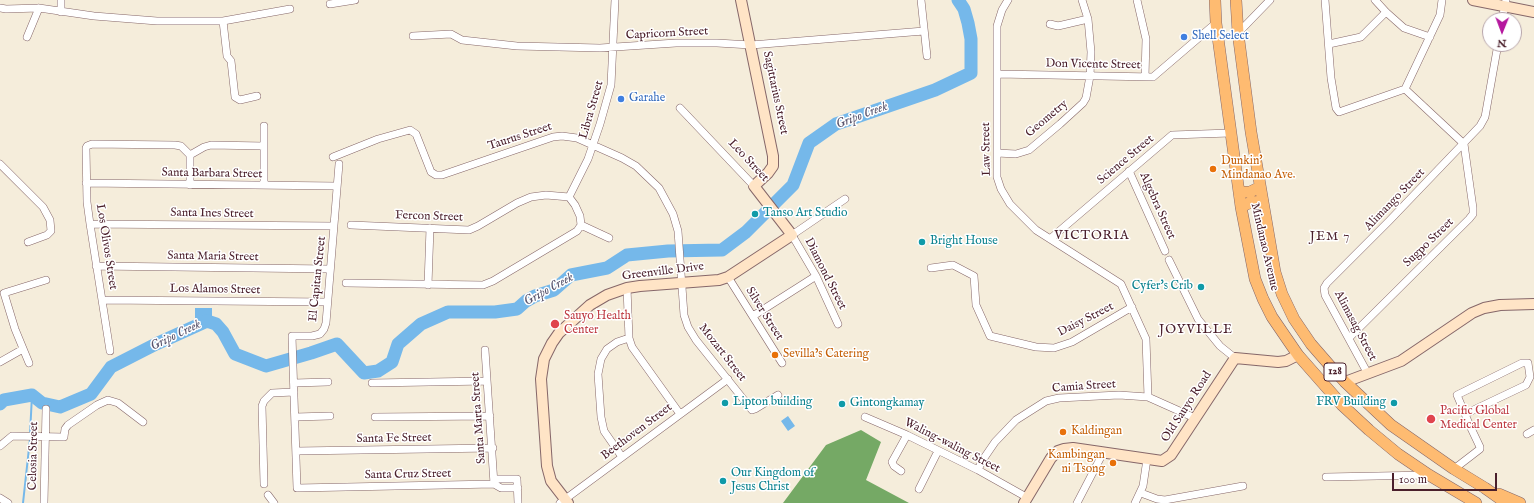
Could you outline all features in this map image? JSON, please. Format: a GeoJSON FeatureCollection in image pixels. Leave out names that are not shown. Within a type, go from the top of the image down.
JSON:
{"type":"FeatureCollection","features":[{"type":"Feature","properties":{"kind":"main road","name":"Mindanao Avenue"},"geometry":{"type":"LineString","coordinates":[[1215,0],[1216,23],[1241,207],[1255,279],[1272,317],[1298,355],[1342,405],[1369,430],[1398,454],[1429,475],[1476,503]]}},
{"type":"Feature","properties":{"kind":"main road","name":"Mindanao Avenue"},"geometry":{"type":"LineString","coordinates":[[1236,0],[1238,33],[1251,132],[1275,272],[1282,294],[1294,319],[1311,344],[1345,382],[1391,425],[1506,503]]}},
{"type":"Feature","properties":{"kind":"main road"},"geometry":{"type":"LineString","coordinates":[[1239,192],[1250,192],[1260,187]]}},
{"type":"Feature","properties":{"kind":"main road"},"geometry":{"type":"LineString","coordinates":[[1241,207],[1251,202],[1263,201]]}},
{"type":"Feature","properties":{"kind":"main road","name":"Mindanao Avenue"},"geometry":{"type":"LineString","coordinates":[[1486,488],[1520,503]]}},
{"type":"Feature","properties":{"kind":"street"},"geometry":{"type":"LineString","coordinates":[[60,0],[61,12]]}},
{"type":"Feature","properties":{"kind":"street"},"geometry":{"type":"LineString","coordinates":[[330,4],[355,0]]}},
{"type":"Feature","properties":{"kind":"street","name":"Libra Street"},"geometry":{"type":"LineString","coordinates":[[569,197],[588,160],[612,86],[615,0]]}},
{"type":"Feature","properties":{"kind":"street","name":"Sagittarius Street"},"geometry":{"type":"LineString","coordinates":[[741,0],[773,156],[773,166],[754,186]]}},
{"type":"Feature","properties":{"kind":"street"},"geometry":{"type":"LineString","coordinates":[[920,0],[927,56]]}},
{"type":"Feature","properties":{"kind":"street","name":"Law Street"},"geometry":{"type":"LineString","coordinates":[[1008,0],[1002,10],[997,26],[997,177],[1001,189],[1010,204],[1036,230],[1120,284],[1132,308]]}},
{"type":"Feature","properties":{"kind":"street","name":"Geometry"},"geometry":{"type":"LineString","coordinates":[[997,153],[1016,154],[1029,150],[1060,124],[1083,103],[1086,98],[1090,76],[1090,40],[1088,19],[1082,0]]}},
{"type":"Feature","properties":{"kind":"street"},"geometry":{"type":"LineString","coordinates":[[1137,0],[1146,39],[1145,77]]}},
{"type":"Feature","properties":{"kind":"street"},"geometry":{"type":"LineString","coordinates":[[1238,33],[1270,0]]}},
{"type":"Feature","properties":{"kind":"street"},"geometry":{"type":"LineString","coordinates":[[1325,0],[1331,78],[1336,108],[1339,112],[1405,89],[1440,16],[1442,0]]}},
{"type":"Feature","properties":{"kind":"street"},"geometry":{"type":"LineString","coordinates":[[1375,0],[1404,28],[1430,37]]}},
{"type":"Feature","properties":{"kind":"street"},"geometry":{"type":"LineString","coordinates":[[1473,0],[1505,3],[1534,12]]}},
{"type":"Feature","properties":{"kind":"street"},"geometry":{"type":"LineString","coordinates":[[0,8],[38,8],[94,16],[158,21],[223,21],[290,9]]}},
{"type":"Feature","properties":{"kind":"street"},"geometry":{"type":"LineString","coordinates":[[27,37],[38,8]]}},
{"type":"Feature","properties":{"kind":"street"},"geometry":{"type":"LineString","coordinates":[[1329,44],[1361,37],[1386,12]]}},
{"type":"Feature","properties":{"kind":"street"},"geometry":{"type":"LineString","coordinates":[[1050,24],[1058,26],[1088,19]]}},
{"type":"Feature","properties":{"kind":"street"},"geometry":{"type":"LineString","coordinates":[[223,21],[228,56],[231,61],[233,87],[236,97],[238,100],[257,96]]}},
{"type":"Feature","properties":{"kind":"street","name":"Don Vicente Street"},"geometry":{"type":"LineString","coordinates":[[998,74],[1153,77],[1216,23]]}},
{"type":"Feature","properties":{"kind":"street","name":"Capricorn Street"},"geometry":{"type":"LineString","coordinates":[[413,36],[428,34],[451,34],[458,40],[517,46],[613,48],[683,43],[751,45],[924,31]]}},
{"type":"Feature","properties":{"kind":"street","name":"Alimango Street"},"geometry":{"type":"LineString","coordinates":[[1324,288],[1327,283],[1480,126],[1485,117],[1497,52]]}},
{"type":"Feature","properties":{"kind":"street"},"geometry":{"type":"LineString","coordinates":[[1405,89],[1464,144]]}},
{"type":"Feature","properties":{"kind":"street","name":"Leo Street"},"geometry":{"type":"LineString","coordinates":[[680,108],[754,186],[792,235]]}},
{"type":"Feature","properties":{"kind":"street"},"geometry":{"type":"LineString","coordinates":[[264,126],[264,185]]}},
{"type":"Feature","properties":{"kind":"street","name":"Taurus Street"},"geometry":{"type":"LineString","coordinates":[[333,157],[378,139],[410,130],[416,134],[431,172],[436,175],[442,175],[553,137],[562,136],[577,138],[622,158],[636,166],[659,188],[673,214],[678,231],[682,282]]}},
{"type":"Feature","properties":{"kind":"street","name":"Science Street"},"geometry":{"type":"LineString","coordinates":[[1050,239],[1172,135],[1230,133]]}},
{"type":"Feature","properties":{"kind":"street","name":"Los Olivos Street"},"geometry":{"type":"LineString","coordinates":[[110,351],[90,224],[86,183],[85,150],[87,146],[92,144],[175,145],[180,146],[190,155]]}},
{"type":"Feature","properties":{"kind":"street","name":"Sugpo Street"},"geometry":{"type":"LineString","coordinates":[[1349,338],[1473,214],[1474,208],[1464,144]]}},
{"type":"Feature","properties":{"kind":"street"},"geometry":{"type":"LineString","coordinates":[[190,185],[190,155],[204,147],[210,145],[264,146]]}},
{"type":"Feature","properties":{"kind":"street"},"geometry":{"type":"LineString","coordinates":[[0,164],[43,207],[50,220],[51,231],[47,235],[28,242]]}},
{"type":"Feature","properties":{"kind":"street","name":"El Capitan Street"},"geometry":{"type":"LineString","coordinates":[[297,488],[292,336],[312,336],[320,334],[326,323],[339,164]]}},
{"type":"Feature","properties":{"kind":"street","name":"Algebra Street"},"geometry":{"type":"LineString","coordinates":[[1129,171],[1165,251]]}},
{"type":"Feature","properties":{"kind":"street","name":"Santa Barbara Street"},"geometry":{"type":"LineString","coordinates":[[86,183],[338,186]]}},
{"type":"Feature","properties":{"kind":"street","name":"Fercon Street"},"geometry":{"type":"LineString","coordinates":[[351,225],[474,229],[517,203],[531,197],[546,195],[569,197]]}},
{"type":"Feature","properties":{"kind":"street"},"geometry":{"type":"LineString","coordinates":[[346,283],[483,285],[493,281],[577,231],[581,225],[580,216],[569,197]]}},
{"type":"Feature","properties":{"kind":"street","name":"Greenville Drive"},"geometry":{"type":"LineString","coordinates":[[564,502],[551,481],[547,466],[541,379],[544,359],[555,338],[569,323],[598,300],[627,288],[682,282],[719,280],[728,277],[845,199]]}},
{"type":"Feature","properties":{"kind":"street","name":"Santa Ines Street"},"geometry":{"type":"LineString","coordinates":[[90,224],[334,226]]}},
{"type":"Feature","properties":{"kind":"street"},"geometry":{"type":"LineString","coordinates":[[581,225],[609,238]]}},
{"type":"Feature","properties":{"kind":"street"},"geometry":{"type":"LineString","coordinates":[[428,285],[430,228]]}},
{"type":"Feature","properties":{"kind":"street","name":"Diamond Street"},"geometry":{"type":"LineString","coordinates":[[792,235],[816,276],[838,324]]}},
{"type":"Feature","properties":{"kind":"street"},"geometry":{"type":"LineString","coordinates":[[1169,260],[1198,319],[1220,346],[1235,358],[1278,362],[1298,355]]}},
{"type":"Feature","properties":{"kind":"street","name":"Daisy Street"},"geometry":{"type":"LineString","coordinates":[[931,268],[953,265],[974,276],[976,304],[990,336],[1036,347],[1054,348],[1072,342],[1132,308]]}},
{"type":"Feature","properties":{"kind":"street","name":"Santa Maria Street"},"geometry":{"type":"LineString","coordinates":[[96,266],[330,269]]}},
{"type":"Feature","properties":{"kind":"street"},"geometry":{"type":"LineString","coordinates":[[753,316],[816,276]]}},
{"type":"Feature","properties":{"kind":"street","name":"Silver Street"},"geometry":{"type":"LineString","coordinates":[[728,277],[782,362]]}},
{"type":"Feature","properties":{"kind":"street"},"geometry":{"type":"LineString","coordinates":[[29,363],[3,301],[4,293],[46,280]]}},
{"type":"Feature","properties":{"kind":"street","name":"Mozart Street"},"geometry":{"type":"LineString","coordinates":[[682,282],[684,315],[688,328],[752,410],[778,395]]}},
{"type":"Feature","properties":{"kind":"street"},"geometry":{"type":"LineString","coordinates":[[627,288],[629,338],[632,347],[680,414]]}},
{"type":"Feature","properties":{"kind":"street","name":"Alimasag Street"},"geometry":{"type":"LineString","coordinates":[[1324,288],[1325,295],[1368,374]]}},
{"type":"Feature","properties":{"kind":"street","name":"Los Alamos Street"},"geometry":{"type":"LineString","coordinates":[[103,300],[327,302]]}},
{"type":"Feature","properties":{"kind":"street"},"geometry":{"type":"LineString","coordinates":[[1345,382],[1401,360],[1472,313],[1484,308],[1500,305],[1534,304]]}},
{"type":"Feature","properties":{"kind":"street"},"geometry":{"type":"LineString","coordinates":[[1132,308],[1146,339],[1148,397]]}},
{"type":"Feature","properties":{"kind":"street"},"geometry":{"type":"LineString","coordinates":[[622,457],[604,431],[601,417],[598,374],[601,359],[607,349],[617,342],[629,338]]}},
{"type":"Feature","properties":{"kind":"street"},"geometry":{"type":"LineString","coordinates":[[0,362],[23,349]]}},
{"type":"Feature","properties":{"kind":"street","name":"Santa Marta Street"},"geometry":{"type":"LineString","coordinates":[[485,350],[493,448],[494,482]]}},
{"type":"Feature","properties":{"kind":"street","name":"Old Sauyo Road"},"geometry":{"type":"LineString","coordinates":[[1026,500],[1051,458],[1064,449],[1073,448],[1162,460],[1171,455],[1235,358]]}},
{"type":"Feature","properties":{"kind":"street"},"geometry":{"type":"LineString","coordinates":[[1454,469],[1480,449],[1465,414],[1457,395],[1522,363],[1528,363],[1530,378],[1526,385],[1465,414]]}},
{"type":"Feature","properties":{"kind":"street","name":"Beethoven Street"},"geometry":{"type":"LineString","coordinates":[[564,502],[728,379]]}},
{"type":"Feature","properties":{"kind":"street"},"geometry":{"type":"LineString","coordinates":[[372,383],[487,381]]}},
{"type":"Feature","properties":{"kind":"street"},"geometry":{"type":"LineString","coordinates":[[294,383],[328,382]]}},
{"type":"Feature","properties":{"kind":"street"},"geometry":{"type":"LineString","coordinates":[[264,484],[262,406],[264,401],[272,393],[294,392]]}},
{"type":"Feature","properties":{"kind":"street","name":"Camia Street"},"geometry":{"type":"LineString","coordinates":[[978,470],[994,442],[1005,429],[1016,420],[1046,401],[1089,395],[1148,397],[1195,418]]}},
{"type":"Feature","properties":{"kind":"street"},"geometry":{"type":"LineString","coordinates":[[0,446],[12,436],[64,437],[65,428],[68,425],[97,404],[108,400],[118,403],[142,422]]}},
{"type":"Feature","properties":{"kind":"street","name":"Celosia Street"},"geometry":{"type":"LineString","coordinates":[[44,503],[46,409]]}},
{"type":"Feature","properties":{"kind":"street"},"geometry":{"type":"LineString","coordinates":[[295,417],[330,416]]}},
{"type":"Feature","properties":{"kind":"street"},"geometry":{"type":"LineString","coordinates":[[375,417],[490,416]]}},
{"type":"Feature","properties":{"kind":"street","name":"Waling-waling Street"},"geometry":{"type":"LineString","coordinates":[[866,417],[907,435],[978,470],[1026,500]]}},
{"type":"Feature","properties":{"kind":"street"},"geometry":{"type":"LineString","coordinates":[[1527,434],[1534,430]]}},
{"type":"Feature","properties":{"kind":"street"},"geometry":{"type":"LineString","coordinates":[[901,471],[894,466],[892,462],[907,435]]}},
{"type":"Feature","properties":{"kind":"street","name":"Santa Fe Street"},"geometry":{"type":"LineString","coordinates":[[296,451],[493,448]]}},
{"type":"Feature","properties":{"kind":"street"},"geometry":{"type":"LineString","coordinates":[[919,488],[938,451]]}},
{"type":"Feature","properties":{"kind":"street"},"geometry":{"type":"LineString","coordinates":[[1077,503],[1103,453]]}},
{"type":"Feature","properties":{"kind":"street"},"geometry":{"type":"LineString","coordinates":[[1135,503],[1143,486],[1147,459]]}},
{"type":"Feature","properties":{"kind":"street"},"geometry":{"type":"LineString","coordinates":[[1326,477],[1429,475]]}},
{"type":"Feature","properties":{"kind":"street","name":"Santa Cruz Street"},"geometry":{"type":"LineString","coordinates":[[297,488],[494,482],[517,479],[518,488],[502,488],[494,482]]}},
{"type":"Feature","properties":{"kind":"street"},"geometry":{"type":"LineString","coordinates":[[1141,492],[1157,499],[1165,500],[1243,486]]}},
{"type":"Feature","properties":{"kind":"street"},"geometry":{"type":"LineString","coordinates":[[518,488],[518,503]]}},
{"type":"Feature","properties":{"kind":"street"},"geometry":{"type":"LineString","coordinates":[[0,498],[8,503]]}},
{"type":"Feature","properties":{"kind":"green space"},"geometry":{"type":"Polygon","coordinates":[[[861,430],[881,442],[866,480],[909,503],[783,503],[826,445],[861,430]]]}},
{"type":"Feature","properties":{"kind":"water"},"geometry":{"type":"Polygon","coordinates":[[[195,308],[212,308],[212,318],[195,318],[195,308]]]}},
{"type":"Feature","properties":{"kind":"water"},"geometry":{"type":"Polygon","coordinates":[[[788,416],[795,426],[788,431],[781,421],[788,416]]]}},
{"type":"Feature","properties":{"kind":"waterway","name":"Gripo Creek"},"geometry":{"type":"LineString","coordinates":[[0,404],[4,400],[32,395],[42,403],[60,407],[91,394],[111,367],[156,344],[207,321],[216,324],[223,332],[235,354],[266,366],[337,344],[364,373],[378,371],[392,362],[398,344],[421,324],[448,312],[495,312],[517,309],[526,301],[535,296],[554,290],[571,275],[607,268],[627,255],[668,251],[722,250],[746,232],[793,185],[809,143],[836,124],[935,90],[971,73],[971,39],[964,9],[958,0]]}},
{"type":"Feature","properties":{"kind":"waterway"},"geometry":{"type":"LineString","coordinates":[[30,434],[32,395]]}},
{"type":"Feature","properties":{"kind":"waterway"},"geometry":{"type":"LineString","coordinates":[[23,503],[30,439]]}},
{"type":"Feature","properties":{"kind":"place","name":"Shell Select"},"geometry":{"type":"Point","coordinates":[1184,37]}},
{"type":"Feature","properties":{"kind":"place","name":"Garahe"},"geometry":{"type":"Point","coordinates":[621,99]}},
{"type":"Feature","properties":{"kind":"place","name":"Dunkin' Mindanao Ave."},"geometry":{"type":"Point","coordinates":[1213,169]}},
{"type":"Feature","properties":{"kind":"place","name":"Tanso Art Studio"},"geometry":{"type":"Point","coordinates":[755,214]}},
{"type":"Feature","properties":{"kind":"place","name":"Bright House"},"geometry":{"type":"Point","coordinates":[922,242]}},
{"type":"Feature","properties":{"kind":"place","name":"Cyfer's Crib"},"geometry":{"type":"Point","coordinates":[1201,287]}},
{"type":"Feature","properties":{"kind":"place","name":"Sauyo Health Center"},"geometry":{"type":"Point","coordinates":[555,324]}},
{"type":"Feature","properties":{"kind":"place","name":"Sevilla’s Catering"},"geometry":{"type":"Point","coordinates":[775,355]}},
{"type":"Feature","properties":{"kind":"place","name":"Lipton building"},"geometry":{"type":"Point","coordinates":[725,403]}},
{"type":"Feature","properties":{"kind":"place","name":"FRV Building"},"geometry":{"type":"Point","coordinates":[1394,403]}},
{"type":"Feature","properties":{"kind":"place","name":"Gintongkamay"},"geometry":{"type":"Point","coordinates":[842,404]}},
{"type":"Feature","properties":{"kind":"place","name":"Pacific Global Medical Center"},"geometry":{"type":"Point","coordinates":[1431,419]}},
{"type":"Feature","properties":{"kind":"place","name":"Kaldingan"},"geometry":{"type":"Point","coordinates":[1063,432]}},
{"type":"Feature","properties":{"kind":"place","name":"Kambingan ni Tsong"},"geometry":{"type":"Point","coordinates":[1113,463]}},
{"type":"Feature","properties":{"kind":"place","name":"Our Kingdom of Jesus Christ"},"geometry":{"type":"Point","coordinates":[723,481]}},
{"type":"Feature","properties":{"kind":"district","name":"VICTORIA"},"geometry":{"type":"Point","coordinates":[1092,236]}},
{"type":"Feature","properties":{"kind":"district","name":"JEM 7"},"geometry":{"type":"Point","coordinates":[1330,237]}},
{"type":"Feature","properties":{"kind":"district","name":"JOYVILLE"},"geometry":{"type":"Point","coordinates":[1196,330]}}]}
